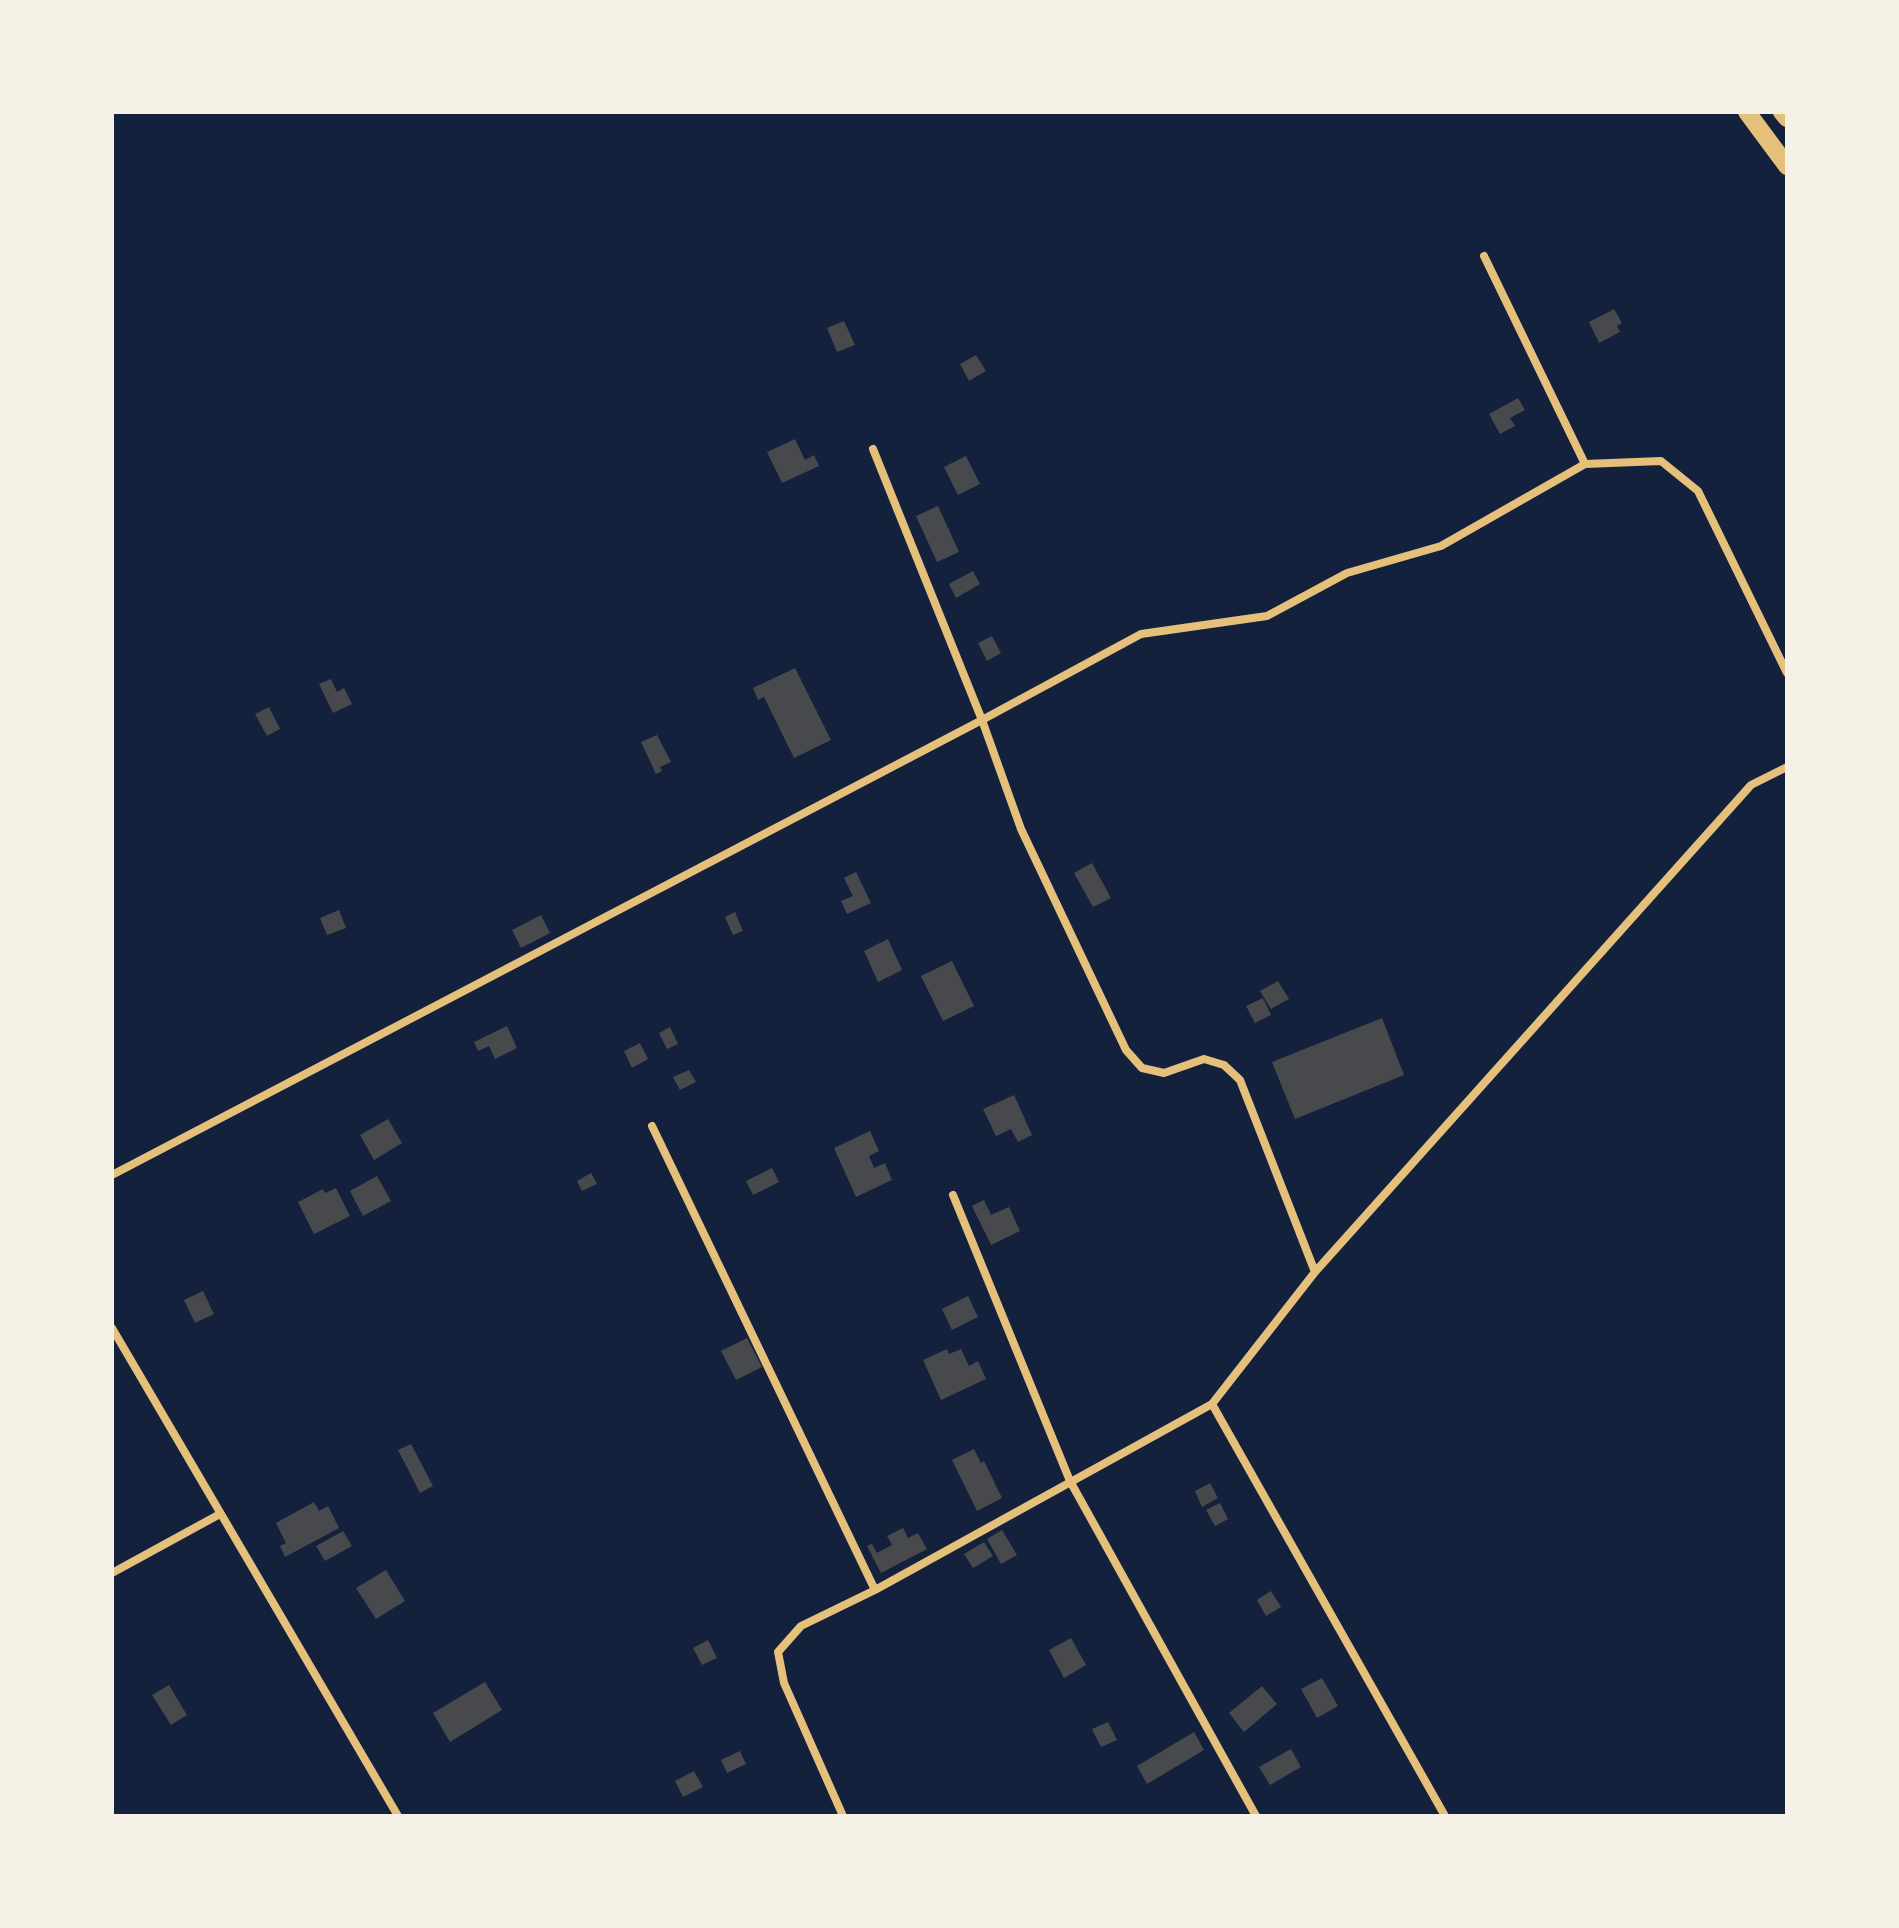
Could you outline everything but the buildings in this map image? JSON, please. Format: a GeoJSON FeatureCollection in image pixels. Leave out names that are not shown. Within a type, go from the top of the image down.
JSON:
{"type":"FeatureCollection","features":[{"type":"Feature","properties":{"kind":"main road"},"geometry":{"type":"LineString","coordinates":[[1747,112],[1787,166]]}},
{"type":"Feature","properties":{"kind":"main road"},"geometry":{"type":"LineString","coordinates":[[1782,112],[1787,118]]}},
{"type":"Feature","properties":{"kind":"street"},"geometry":{"type":"LineString","coordinates":[[1484,256],[1585,464]]}},
{"type":"Feature","properties":{"kind":"street"},"geometry":{"type":"LineString","coordinates":[[873,449],[982,720],[1021,829],[1126,1050],[1142,1068],[1164,1073],[1204,1059],[1224,1065],[1240,1080],[1315,1272]]}},
{"type":"Feature","properties":{"kind":"street"},"geometry":{"type":"LineString","coordinates":[[112,1175],[1141,634],[1267,616],[1347,573],[1441,546],[1585,464],[1661,461],[1698,491],[1787,673]]}},
{"type":"Feature","properties":{"kind":"street"},"geometry":{"type":"LineString","coordinates":[[843,1816],[784,1683],[778,1652],[801,1626],[875,1590],[1212,1404],[1315,1272],[1751,785],[1787,767]]}},
{"type":"Feature","properties":{"kind":"street"},"geometry":{"type":"LineString","coordinates":[[652,1126],[875,1590]]}},
{"type":"Feature","properties":{"kind":"street"},"geometry":{"type":"LineString","coordinates":[[953,1195],[1070,1481],[1256,1816]]}},
{"type":"Feature","properties":{"kind":"street"},"geometry":{"type":"LineString","coordinates":[[112,1328],[398,1816]]}},
{"type":"Feature","properties":{"kind":"street"},"geometry":{"type":"LineString","coordinates":[[1212,1404],[1445,1816]]}},
{"type":"Feature","properties":{"kind":"street"},"geometry":{"type":"LineString","coordinates":[[112,1573],[220,1514]]}}]}
